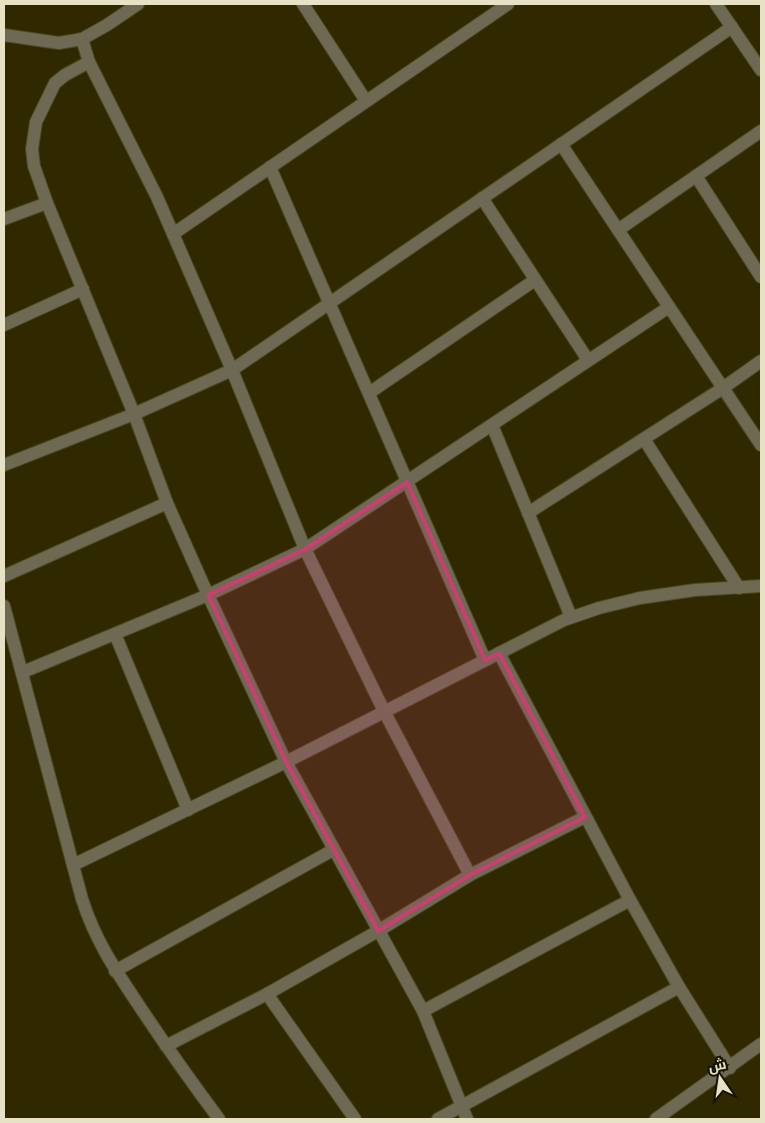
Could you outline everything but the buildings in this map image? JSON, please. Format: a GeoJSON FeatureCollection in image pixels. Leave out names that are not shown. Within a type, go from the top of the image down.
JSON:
{"type":"FeatureCollection","features":[{"type":"Feature","properties":{"kind":"street"},"geometry":{"type":"LineString","coordinates":[[4,36],[59,43],[82,39],[138,4]]}},
{"type":"Feature","properties":{"kind":"street"},"geometry":{"type":"LineString","coordinates":[[303,4],[366,101]]}},
{"type":"Feature","properties":{"kind":"street"},"geometry":{"type":"LineString","coordinates":[[173,234],[508,4]]}},
{"type":"Feature","properties":{"kind":"street"},"geometry":{"type":"LineString","coordinates":[[716,4],[761,70]]}},
{"type":"Feature","properties":{"kind":"street"},"geometry":{"type":"LineString","coordinates":[[4,465],[134,414],[232,370],[732,27]]}},
{"type":"Feature","properties":{"kind":"street"},"geometry":{"type":"LineString","coordinates":[[82,39],[89,62],[157,197],[232,370],[306,549],[384,711],[470,875]]}},
{"type":"Feature","properties":{"kind":"street"},"geometry":{"type":"LineString","coordinates":[[89,62],[65,75],[55,84],[36,122],[32,149],[34,166],[47,203],[134,414],[167,503],[208,595],[286,762],[423,1011],[467,1119]]}},
{"type":"Feature","properties":{"kind":"street"},"geometry":{"type":"LineString","coordinates":[[618,230],[761,131]]}},
{"type":"Feature","properties":{"kind":"street"},"geometry":{"type":"LineString","coordinates":[[561,144],[761,445]]}},
{"type":"Feature","properties":{"kind":"street"},"geometry":{"type":"LineString","coordinates":[[270,167],[485,660]]}},
{"type":"Feature","properties":{"kind":"street"},"geometry":{"type":"LineString","coordinates":[[696,176],[761,276]]}},
{"type":"Feature","properties":{"kind":"street"},"geometry":{"type":"LineString","coordinates":[[482,198],[588,360]]}},
{"type":"Feature","properties":{"kind":"street"},"geometry":{"type":"LineString","coordinates":[[4,219],[47,203]]}},
{"type":"Feature","properties":{"kind":"street"},"geometry":{"type":"LineString","coordinates":[[369,393],[535,280]]}},
{"type":"Feature","properties":{"kind":"street"},"geometry":{"type":"LineString","coordinates":[[4,325],[83,289]]}},
{"type":"Feature","properties":{"kind":"street"},"geometry":{"type":"LineString","coordinates":[[23,672],[208,595],[306,549],[669,307]]}},
{"type":"Feature","properties":{"kind":"street"},"geometry":{"type":"LineString","coordinates":[[528,513],[723,388],[761,361]]}},
{"type":"Feature","properties":{"kind":"street"},"geometry":{"type":"LineString","coordinates":[[492,425],[572,617]]}},
{"type":"Feature","properties":{"kind":"street"},"geometry":{"type":"LineString","coordinates":[[644,439],[739,588]]}},
{"type":"Feature","properties":{"kind":"street"},"geometry":{"type":"LineString","coordinates":[[4,576],[167,503]]}},
{"type":"Feature","properties":{"kind":"street"},"geometry":{"type":"LineString","coordinates":[[73,865],[286,762],[572,617],[640,598],[695,590],[761,586]]}},
{"type":"Feature","properties":{"kind":"street"},"geometry":{"type":"LineString","coordinates":[[4,606],[89,921],[116,971],[166,1046],[219,1119]]}},
{"type":"Feature","properties":{"kind":"street"},"geometry":{"type":"LineString","coordinates":[[115,634],[188,810]]}},
{"type":"Feature","properties":{"kind":"street"},"geometry":{"type":"LineString","coordinates":[[499,653],[630,900],[679,987],[730,1068]]}},
{"type":"Feature","properties":{"kind":"street"},"geometry":{"type":"LineString","coordinates":[[166,1046],[267,994],[378,931],[470,875],[585,817]]}},
{"type":"Feature","properties":{"kind":"street"},"geometry":{"type":"LineString","coordinates":[[116,971],[334,850]]}},
{"type":"Feature","properties":{"kind":"street"},"geometry":{"type":"LineString","coordinates":[[423,1011],[630,900]]}},
{"type":"Feature","properties":{"kind":"street"},"geometry":{"type":"LineString","coordinates":[[438,1119],[679,987]]}},
{"type":"Feature","properties":{"kind":"street"},"geometry":{"type":"LineString","coordinates":[[267,994],[355,1119]]}},
{"type":"Feature","properties":{"kind":"street"},"geometry":{"type":"LineString","coordinates":[[656,1119],[730,1068],[761,1044]]}},
{"type":"Feature","properties":{"kind":"highlighted area"},"geometry":{"type":"Polygon","coordinates":[[[407,482],[485,660],[499,653],[585,817],[470,875],[378,931],[286,762],[208,595],[305,549],[407,482]]]}}]}
